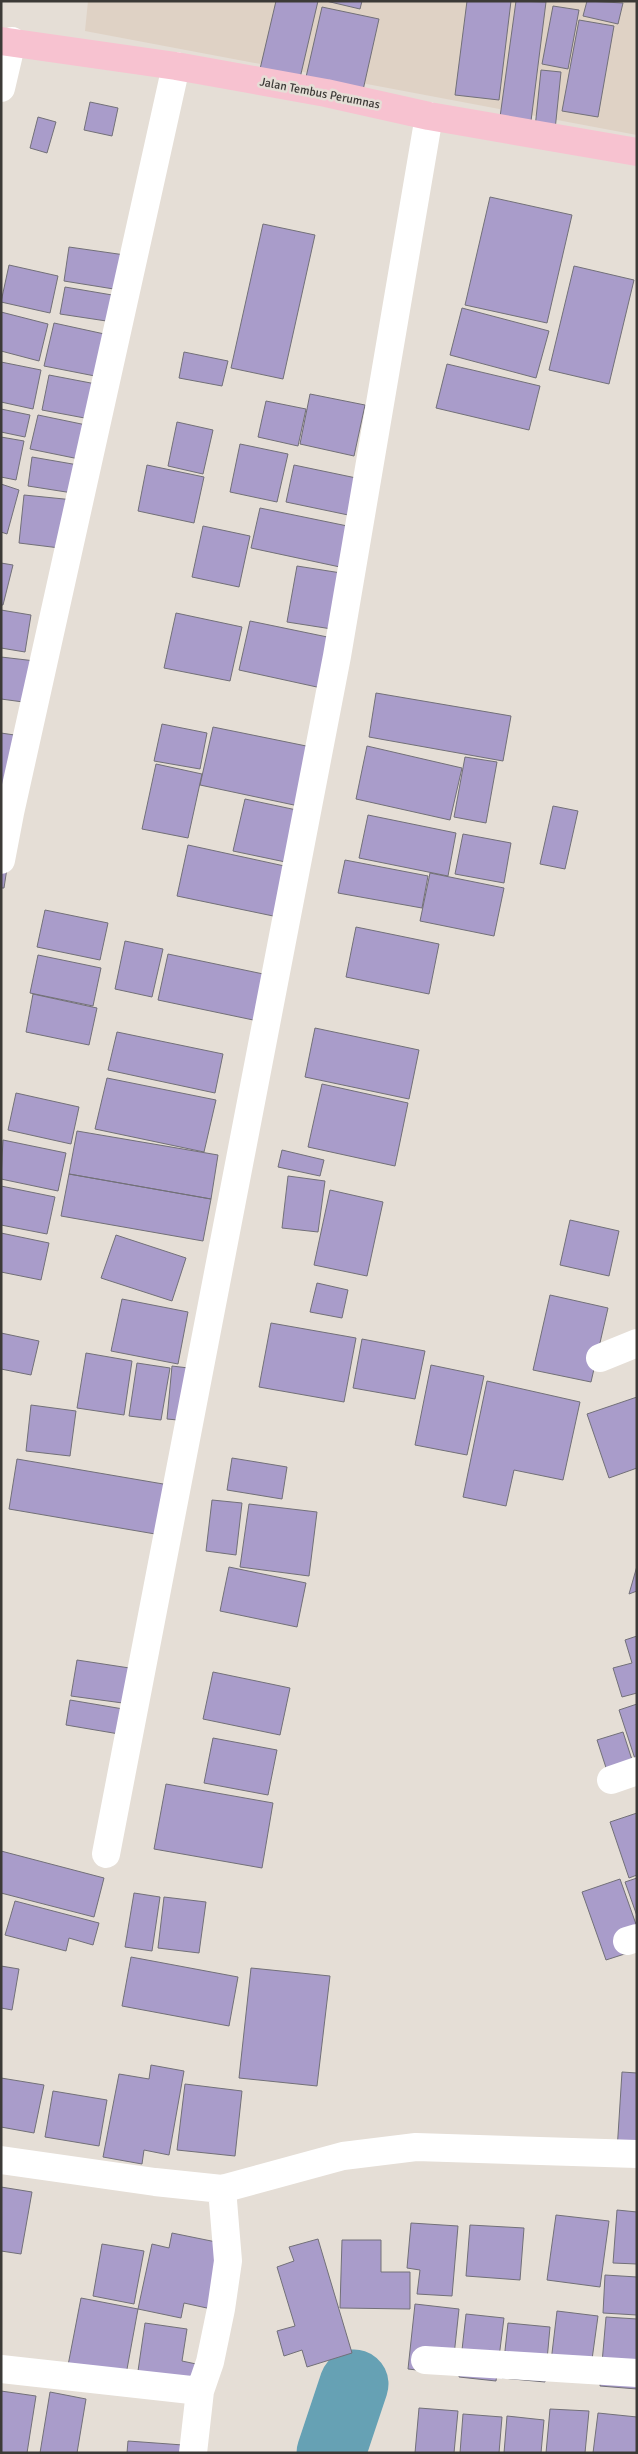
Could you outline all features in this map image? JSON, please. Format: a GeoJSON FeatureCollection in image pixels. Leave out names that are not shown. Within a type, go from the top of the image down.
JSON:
{"type":"FeatureCollection","features":[{"type":"Feature","properties":{"kind":"main road","name":"Jalan Tembus Perumnas"},"geometry":{"type":"LineString","coordinates":[[7,41],[176,66],[326,93],[429,116],[637,152]]}},
{"type":"Feature","properties":{"kind":"street"},"geometry":{"type":"LineString","coordinates":[[1,88],[7,41]]}},
{"type":"Feature","properties":{"kind":"street"},"geometry":{"type":"LineString","coordinates":[[1,860],[20,764],[176,66]]}},
{"type":"Feature","properties":{"kind":"street"},"geometry":{"type":"LineString","coordinates":[[106,1854],[338,656],[429,116]]}},
{"type":"Feature","properties":{"kind":"street"},"geometry":{"type":"LineString","coordinates":[[600,1358],[637,1343]]}},
{"type":"Feature","properties":{"kind":"street"},"geometry":{"type":"LineString","coordinates":[[611,1780],[637,1771]]}},
{"type":"Feature","properties":{"kind":"street"},"geometry":{"type":"LineString","coordinates":[[1,2160],[155,2182],[222,2188],[342,2156],[416,2147],[637,2154]]}},
{"type":"Feature","properties":{"kind":"street"},"geometry":{"type":"LineString","coordinates":[[193,2453],[200,2391],[210,2362],[221,2309],[228,2261],[222,2188]]}},
{"type":"Feature","properties":{"kind":"street"},"geometry":{"type":"LineString","coordinates":[[425,2360],[637,2373]]}},
{"type":"Feature","properties":{"kind":"street"},"geometry":{"type":"LineString","coordinates":[[1,2369],[200,2391]]}},
{"type":"Feature","properties":{"kind":"shaded area"},"geometry":{"type":"Polygon","coordinates":[[[88,1],[637,1],[637,135],[85,31],[88,1]]]}},
{"type":"Feature","properties":{"kind":"building"},"geometry":{"type":"Polygon","coordinates":[[[276,1],[318,1],[300,78],[260,69],[276,1]]]}},
{"type":"Feature","properties":{"kind":"building"},"geometry":{"type":"Polygon","coordinates":[[[326,1],[362,1],[360,9],[326,1]]]}},
{"type":"Feature","properties":{"kind":"building"},"geometry":{"type":"Polygon","coordinates":[[[467,1],[511,1],[499,100],[455,95],[467,1]]]}},
{"type":"Feature","properties":{"kind":"building"},"geometry":{"type":"Polygon","coordinates":[[[516,1],[546,2],[531,121],[500,117],[516,1]]]}},
{"type":"Feature","properties":{"kind":"building"},"geometry":{"type":"Polygon","coordinates":[[[587,1],[623,3],[618,24],[583,16],[587,1]]]}},
{"type":"Feature","properties":{"kind":"building"},"geometry":{"type":"Polygon","coordinates":[[[553,6],[579,10],[568,69],[542,64],[553,6]]]}},
{"type":"Feature","properties":{"kind":"building"},"geometry":{"type":"Polygon","coordinates":[[[322,7],[379,19],[361,99],[304,86],[322,7]]]}},
{"type":"Feature","properties":{"kind":"building"},"geometry":{"type":"Polygon","coordinates":[[[579,20],[614,26],[598,117],[562,111],[579,20]]]}},
{"type":"Feature","properties":{"kind":"building"},"geometry":{"type":"Polygon","coordinates":[[[541,70],[561,72],[555,130],[535,128],[541,70]]]}},
{"type":"Feature","properties":{"kind":"building"},"geometry":{"type":"Polygon","coordinates":[[[90,102],[118,108],[112,136],[84,130],[90,102]]]}},
{"type":"Feature","properties":{"kind":"building"},"geometry":{"type":"Polygon","coordinates":[[[38,117],[56,122],[47,153],[30,148],[38,117]]]}},
{"type":"Feature","properties":{"kind":"building"},"geometry":{"type":"Polygon","coordinates":[[[490,197],[572,215],[547,323],[465,305],[490,197]]]}},
{"type":"Feature","properties":{"kind":"building"},"geometry":{"type":"Polygon","coordinates":[[[263,224],[315,235],[283,379],[231,368],[263,224]]]}},
{"type":"Feature","properties":{"kind":"building"},"geometry":{"type":"Polygon","coordinates":[[[69,247],[125,255],[120,290],[64,281],[69,247]]]}},
{"type":"Feature","properties":{"kind":"building"},"geometry":{"type":"Polygon","coordinates":[[[9,265],[58,276],[50,313],[1,302],[9,265]]]}},
{"type":"Feature","properties":{"kind":"building"},"geometry":{"type":"Polygon","coordinates":[[[574,266],[634,280],[609,384],[549,370],[574,266]]]}},
{"type":"Feature","properties":{"kind":"building"},"geometry":{"type":"Polygon","coordinates":[[[65,287],[118,296],[113,322],[60,314],[65,287]]]}},
{"type":"Feature","properties":{"kind":"building"},"geometry":{"type":"Polygon","coordinates":[[[462,308],[549,331],[536,378],[450,355],[462,308]]]}},
{"type":"Feature","properties":{"kind":"building"},"geometry":{"type":"Polygon","coordinates":[[[1,312],[48,324],[39,361],[1,351],[1,312]]]}},
{"type":"Feature","properties":{"kind":"building"},"geometry":{"type":"Polygon","coordinates":[[[54,323],[109,335],[100,377],[44,366],[54,323]]]}},
{"type":"Feature","properties":{"kind":"building"},"geometry":{"type":"Polygon","coordinates":[[[184,352],[228,361],[222,386],[179,378],[184,352]]]}},
{"type":"Feature","properties":{"kind":"building"},"geometry":{"type":"Polygon","coordinates":[[[1,362],[41,370],[33,409],[1,402],[1,362]]]}},
{"type":"Feature","properties":{"kind":"building"},"geometry":{"type":"Polygon","coordinates":[[[447,364],[540,386],[529,430],[436,408],[447,364]]]}},
{"type":"Feature","properties":{"kind":"building"},"geometry":{"type":"Polygon","coordinates":[[[49,375],[96,384],[90,419],[42,410],[49,375]]]}},
{"type":"Feature","properties":{"kind":"building"},"geometry":{"type":"Polygon","coordinates":[[[310,394],[365,405],[354,456],[300,444],[310,394]]]}},
{"type":"Feature","properties":{"kind":"building"},"geometry":{"type":"Polygon","coordinates":[[[266,401],[306,409],[298,446],[258,437],[266,401]]]}},
{"type":"Feature","properties":{"kind":"building"},"geometry":{"type":"Polygon","coordinates":[[[1,409],[30,415],[25,437],[1,432],[1,409]]]}},
{"type":"Feature","properties":{"kind":"building"},"geometry":{"type":"Polygon","coordinates":[[[38,415],[91,426],[84,460],[30,449],[38,415]]]}},
{"type":"Feature","properties":{"kind":"building"},"geometry":{"type":"Polygon","coordinates":[[[177,422],[213,430],[203,474],[168,466],[177,422]]]}},
{"type":"Feature","properties":{"kind":"building"},"geometry":{"type":"Polygon","coordinates":[[[1,437],[24,441],[16,480],[1,477],[1,437]]]}},
{"type":"Feature","properties":{"kind":"building"},"geometry":{"type":"Polygon","coordinates":[[[240,444],[288,454],[277,502],[230,492],[240,444]]]}},
{"type":"Feature","properties":{"kind":"building"},"geometry":{"type":"Polygon","coordinates":[[[32,457],[84,466],[79,494],[28,486],[32,457]]]}},
{"type":"Feature","properties":{"kind":"building"},"geometry":{"type":"Polygon","coordinates":[[[147,465],[204,477],[194,523],[138,511],[147,465]]]}},
{"type":"Feature","properties":{"kind":"building"},"geometry":{"type":"Polygon","coordinates":[[[294,465],[361,479],[353,516],[286,502],[294,465]]]}},
{"type":"Feature","properties":{"kind":"building"},"geometry":{"type":"Polygon","coordinates":[[[1,484],[19,490],[7,534],[1,532],[1,484]]]}},
{"type":"Feature","properties":{"kind":"building"},"geometry":{"type":"Polygon","coordinates":[[[24,495],[74,500],[68,549],[19,543],[24,495]]]}},
{"type":"Feature","properties":{"kind":"building"},"geometry":{"type":"Polygon","coordinates":[[[260,508],[362,529],[354,570],[251,548],[260,508]]]}},
{"type":"Feature","properties":{"kind":"building"},"geometry":{"type":"Polygon","coordinates":[[[203,526],[250,536],[239,587],[192,577],[203,526]]]}},
{"type":"Feature","properties":{"kind":"building"},"geometry":{"type":"Polygon","coordinates":[[[1,563],[13,565],[3,605],[1,605],[1,563]]]}},
{"type":"Feature","properties":{"kind":"building"},"geometry":{"type":"Polygon","coordinates":[[[297,566],[360,576],[351,632],[287,622],[297,566]]]}},
{"type":"Feature","properties":{"kind":"building"},"geometry":{"type":"Polygon","coordinates":[[[1,610],[31,615],[25,652],[1,648],[1,610]]]}},
{"type":"Feature","properties":{"kind":"building"},"geometry":{"type":"Polygon","coordinates":[[[176,613],[242,627],[230,681],[164,668],[176,613]]]}},
{"type":"Feature","properties":{"kind":"building"},"geometry":{"type":"Polygon","coordinates":[[[250,621],[337,639],[326,689],[239,670],[250,621]]]}},
{"type":"Feature","properties":{"kind":"building"},"geometry":{"type":"Polygon","coordinates":[[[1,657],[44,662],[38,704],[1,699],[1,657]]]}},
{"type":"Feature","properties":{"kind":"building"},"geometry":{"type":"Polygon","coordinates":[[[376,693],[511,716],[503,761],[369,737],[376,693]]]}},
{"type":"Feature","properties":{"kind":"building"},"geometry":{"type":"Polygon","coordinates":[[[162,724],[207,733],[200,769],[154,761],[162,724]]]}},
{"type":"Feature","properties":{"kind":"building"},"geometry":{"type":"Polygon","coordinates":[[[213,727],[321,749],[308,808],[200,785],[213,727]]]}},
{"type":"Feature","properties":{"kind":"building"},"geometry":{"type":"Polygon","coordinates":[[[1,733],[28,737],[1,804],[1,733]]]}},
{"type":"Feature","properties":{"kind":"building"},"geometry":{"type":"Polygon","coordinates":[[[367,746],[462,768],[450,820],[356,799],[367,746]]]}},
{"type":"Feature","properties":{"kind":"building"},"geometry":{"type":"Polygon","coordinates":[[[465,757],[497,762],[486,823],[454,817],[465,757]]]}},
{"type":"Feature","properties":{"kind":"building"},"geometry":{"type":"Polygon","coordinates":[[[156,764],[202,774],[188,838],[142,829],[156,764]]]}},
{"type":"Feature","properties":{"kind":"building"},"geometry":{"type":"Polygon","coordinates":[[[245,799],[306,812],[295,864],[233,851],[245,799]]]}},
{"type":"Feature","properties":{"kind":"building"},"geometry":{"type":"Polygon","coordinates":[[[553,806],[578,811],[565,869],[540,864],[553,806]]]}},
{"type":"Feature","properties":{"kind":"building"},"geometry":{"type":"Polygon","coordinates":[[[368,815],[456,833],[448,876],[359,858],[368,815]]]}},
{"type":"Feature","properties":{"kind":"building"},"geometry":{"type":"Polygon","coordinates":[[[463,834],[511,843],[504,883],[455,874],[463,834]]]}},
{"type":"Feature","properties":{"kind":"building"},"geometry":{"type":"Polygon","coordinates":[[[188,845],[289,867],[278,917],[177,896],[188,845]]]}},
{"type":"Feature","properties":{"kind":"building"},"geometry":{"type":"Polygon","coordinates":[[[1,847],[10,848],[4,888],[1,888],[1,847]]]}},
{"type":"Feature","properties":{"kind":"building"},"geometry":{"type":"Polygon","coordinates":[[[345,860],[428,876],[422,908],[338,893],[345,860]]]}},
{"type":"Feature","properties":{"kind":"building"},"geometry":{"type":"Polygon","coordinates":[[[430,873],[504,888],[494,936],[420,921],[430,873]]]}},
{"type":"Feature","properties":{"kind":"building"},"geometry":{"type":"Polygon","coordinates":[[[45,910],[108,923],[100,960],[37,947],[45,910]]]}},
{"type":"Feature","properties":{"kind":"building"},"geometry":{"type":"Polygon","coordinates":[[[356,927],[439,944],[429,994],[346,977],[356,927]]]}},
{"type":"Feature","properties":{"kind":"building"},"geometry":{"type":"Polygon","coordinates":[[[125,941],[163,949],[152,997],[115,989],[125,941]]]}},
{"type":"Feature","properties":{"kind":"building"},"geometry":{"type":"Polygon","coordinates":[[[168,954],[268,975],[258,1021],[158,1000],[168,954]]]}},
{"type":"Feature","properties":{"kind":"building"},"geometry":{"type":"Polygon","coordinates":[[[38,955],[101,968],[93,1006],[30,993],[38,955]]]}},
{"type":"Feature","properties":{"kind":"building"},"geometry":{"type":"Polygon","coordinates":[[[33,994],[97,1008],[89,1045],[26,1032],[33,994]]]}},
{"type":"Feature","properties":{"kind":"building"},"geometry":{"type":"Polygon","coordinates":[[[315,1028],[419,1050],[409,1099],[305,1077],[315,1028]]]}},
{"type":"Feature","properties":{"kind":"building"},"geometry":{"type":"Polygon","coordinates":[[[117,1032],[223,1054],[215,1093],[108,1070],[117,1032]]]}},
{"type":"Feature","properties":{"kind":"building"},"geometry":{"type":"Polygon","coordinates":[[[107,1078],[216,1100],[204,1152],[95,1129],[107,1078]]]}},
{"type":"Feature","properties":{"kind":"building"},"geometry":{"type":"Polygon","coordinates":[[[322,1084],[408,1103],[395,1166],[308,1147],[322,1084]]]}},
{"type":"Feature","properties":{"kind":"building"},"geometry":{"type":"Polygon","coordinates":[[[16,1093],[79,1107],[71,1144],[8,1130],[16,1093]]]}},
{"type":"Feature","properties":{"kind":"building"},"geometry":{"type":"Polygon","coordinates":[[[77,1131],[218,1155],[211,1199],[69,1174],[77,1131]]]}},
{"type":"Feature","properties":{"kind":"building"},"geometry":{"type":"Polygon","coordinates":[[[3,1140],[66,1153],[58,1191],[1,1179],[3,1140]]]}},
{"type":"Feature","properties":{"kind":"building"},"geometry":{"type":"Polygon","coordinates":[[[282,1150],[324,1160],[320,1176],[278,1167],[282,1150]]]}},
{"type":"Feature","properties":{"kind":"building"},"geometry":{"type":"Polygon","coordinates":[[[69,1174],[211,1199],[203,1241],[61,1216],[69,1174]]]}},
{"type":"Feature","properties":{"kind":"building"},"geometry":{"type":"Polygon","coordinates":[[[288,1176],[325,1181],[318,1232],[282,1228],[288,1176]]]}},
{"type":"Feature","properties":{"kind":"building"},"geometry":{"type":"Polygon","coordinates":[[[1,1186],[55,1197],[47,1234],[1,1225],[1,1186]]]}},
{"type":"Feature","properties":{"kind":"building"},"geometry":{"type":"Polygon","coordinates":[[[330,1190],[383,1202],[367,1276],[314,1265],[330,1190]]]}},
{"type":"Feature","properties":{"kind":"building"},"geometry":{"type":"Polygon","coordinates":[[[570,1220],[619,1231],[609,1276],[560,1265],[570,1220]]]}},
{"type":"Feature","properties":{"kind":"building"},"geometry":{"type":"Polygon","coordinates":[[[1,1233],[49,1243],[41,1280],[1,1272],[1,1233]]]}},
{"type":"Feature","properties":{"kind":"building"},"geometry":{"type":"Polygon","coordinates":[[[116,1235],[186,1258],[172,1301],[101,1278],[116,1235]]]}},
{"type":"Feature","properties":{"kind":"building"},"geometry":{"type":"Polygon","coordinates":[[[317,1283],[348,1290],[342,1318],[310,1312],[317,1283]]]}},
{"type":"Feature","properties":{"kind":"building"},"geometry":{"type":"Polygon","coordinates":[[[550,1295],[608,1308],[591,1382],[533,1370],[550,1295]]]}},
{"type":"Feature","properties":{"kind":"building"},"geometry":{"type":"Polygon","coordinates":[[[122,1299],[188,1312],[178,1364],[111,1351],[122,1299]]]}},
{"type":"Feature","properties":{"kind":"building"},"geometry":{"type":"Polygon","coordinates":[[[271,1323],[356,1338],[344,1402],[259,1387],[271,1323]]]}},
{"type":"Feature","properties":{"kind":"building"},"geometry":{"type":"Polygon","coordinates":[[[1,1333],[39,1341],[31,1375],[1,1369],[1,1333]]]}},
{"type":"Feature","properties":{"kind":"building"},"geometry":{"type":"Polygon","coordinates":[[[362,1339],[425,1351],[415,1399],[353,1388],[362,1339]]]}},
{"type":"Feature","properties":{"kind":"building"},"geometry":{"type":"Polygon","coordinates":[[[86,1353],[132,1361],[124,1415],[77,1408],[86,1353]]]}},
{"type":"Feature","properties":{"kind":"building"},"geometry":{"type":"Polygon","coordinates":[[[137,1363],[170,1368],[161,1420],[129,1416],[137,1363]]]}},
{"type":"Feature","properties":{"kind":"building"},"geometry":{"type":"Polygon","coordinates":[[[431,1365],[484,1376],[467,1455],[415,1445],[431,1365]]]}},
{"type":"Feature","properties":{"kind":"building"},"geometry":{"type":"Polygon","coordinates":[[[172,1366],[205,1370],[199,1422],[167,1419],[172,1366]]]}},
{"type":"Feature","properties":{"kind":"building"},"geometry":{"type":"Polygon","coordinates":[[[487,1381],[580,1402],[563,1480],[514,1470],[506,1506],[463,1497],[487,1381]]]}},
{"type":"Feature","properties":{"kind":"building"},"geometry":{"type":"Polygon","coordinates":[[[637,1397],[637,1468],[609,1478],[587,1414],[637,1397]]]}},
{"type":"Feature","properties":{"kind":"building"},"geometry":{"type":"Polygon","coordinates":[[[31,1405],[76,1411],[70,1456],[26,1451],[31,1405]]]}},
{"type":"Feature","properties":{"kind":"building"},"geometry":{"type":"Polygon","coordinates":[[[232,1458],[287,1467],[282,1499],[227,1490],[232,1458]]]}},
{"type":"Feature","properties":{"kind":"building"},"geometry":{"type":"Polygon","coordinates":[[[17,1459],[169,1485],[161,1535],[9,1509],[17,1459]]]}},
{"type":"Feature","properties":{"kind":"building"},"geometry":{"type":"Polygon","coordinates":[[[212,1500],[242,1503],[236,1555],[206,1551],[212,1500]]]}},
{"type":"Feature","properties":{"kind":"building"},"geometry":{"type":"Polygon","coordinates":[[[249,1504],[317,1512],[309,1576],[240,1567],[249,1504]]]}},
{"type":"Feature","properties":{"kind":"building"},"geometry":{"type":"Polygon","coordinates":[[[637,1566],[637,1591],[629,1594],[637,1566]]]}},
{"type":"Feature","properties":{"kind":"building"},"geometry":{"type":"Polygon","coordinates":[[[229,1567],[306,1583],[297,1627],[220,1611],[229,1567]]]}},
{"type":"Feature","properties":{"kind":"building"},"geometry":{"type":"Polygon","coordinates":[[[637,1636],[637,1693],[622,1697],[613,1668],[632,1663],[625,1640],[637,1636]]]}},
{"type":"Feature","properties":{"kind":"building"},"geometry":{"type":"Polygon","coordinates":[[[77,1660],[136,1669],[130,1704],[71,1696],[77,1660]]]}},
{"type":"Feature","properties":{"kind":"building"},"geometry":{"type":"Polygon","coordinates":[[[213,1672],[290,1688],[280,1735],[203,1719],[213,1672]]]}},
{"type":"Feature","properties":{"kind":"building"},"geometry":{"type":"Polygon","coordinates":[[[70,1700],[129,1710],[125,1735],[66,1725],[70,1700]]]}},
{"type":"Feature","properties":{"kind":"building"},"geometry":{"type":"Polygon","coordinates":[[[637,1704],[637,1765],[619,1710],[637,1704]]]}},
{"type":"Feature","properties":{"kind":"building"},"geometry":{"type":"Polygon","coordinates":[[[623,1732],[636,1772],[610,1780],[597,1740],[623,1732]]]}},
{"type":"Feature","properties":{"kind":"building"},"geometry":{"type":"Polygon","coordinates":[[[213,1738],[277,1750],[268,1795],[204,1783],[213,1738]]]}},
{"type":"Feature","properties":{"kind":"building"},"geometry":{"type":"Polygon","coordinates":[[[166,1784],[273,1803],[262,1868],[154,1849],[166,1784]]]}},
{"type":"Feature","properties":{"kind":"building"},"geometry":{"type":"Polygon","coordinates":[[[637,1813],[637,1875],[629,1878],[610,1822],[637,1813]]]}},
{"type":"Feature","properties":{"kind":"building"},"geometry":{"type":"Polygon","coordinates":[[[1,1851],[104,1878],[94,1917],[1,1893],[1,1851]]]}},
{"type":"Feature","properties":{"kind":"building"},"geometry":{"type":"Polygon","coordinates":[[[637,1878],[637,1916],[625,1882],[637,1878]]]}},
{"type":"Feature","properties":{"kind":"building"},"geometry":{"type":"Polygon","coordinates":[[[620,1879],[637,1927],[637,1950],[606,1960],[582,1892],[620,1879]]]}},
{"type":"Feature","properties":{"kind":"building"},"geometry":{"type":"Polygon","coordinates":[[[134,1893],[160,1897],[152,1951],[125,1947],[134,1893]]]}},
{"type":"Feature","properties":{"kind":"building"},"geometry":{"type":"Polygon","coordinates":[[[164,1897],[206,1902],[199,1953],[158,1948],[164,1897]]]}},
{"type":"Feature","properties":{"kind":"building"},"geometry":{"type":"Polygon","coordinates":[[[15,1901],[99,1923],[93,1945],[69,1938],[66,1951],[5,1935],[15,1901]]]}},
{"type":"Feature","properties":{"kind":"building"},"geometry":{"type":"Polygon","coordinates":[[[131,1957],[238,1977],[229,2026],[122,2006],[131,1957]]]}},
{"type":"Feature","properties":{"kind":"building"},"geometry":{"type":"Polygon","coordinates":[[[1,1966],[19,1969],[12,2010],[1,2008],[1,1966]]]}},
{"type":"Feature","properties":{"kind":"building"},"geometry":{"type":"Polygon","coordinates":[[[251,1968],[330,1976],[317,2086],[239,2078],[251,1968]]]}},
{"type":"Feature","properties":{"kind":"building"},"geometry":{"type":"Polygon","coordinates":[[[151,2065],[184,2071],[169,2155],[144,2150],[142,2164],[103,2157],[119,2074],[149,2079],[151,2065]]]}},
{"type":"Feature","properties":{"kind":"building"},"geometry":{"type":"Polygon","coordinates":[[[622,2072],[637,2073],[637,2152],[617,2151],[622,2072]]]}},
{"type":"Feature","properties":{"kind":"building"},"geometry":{"type":"Polygon","coordinates":[[[1,2078],[44,2085],[34,2133],[1,2127],[1,2078]]]}},
{"type":"Feature","properties":{"kind":"building"},"geometry":{"type":"Polygon","coordinates":[[[185,2084],[242,2091],[235,2156],[177,2150],[185,2084]]]}},
{"type":"Feature","properties":{"kind":"building"},"geometry":{"type":"Polygon","coordinates":[[[53,2091],[107,2100],[99,2146],[45,2137],[53,2091]]]}},
{"type":"Feature","properties":{"kind":"building"},"geometry":{"type":"Polygon","coordinates":[[[1,2187],[32,2192],[21,2254],[1,2251],[1,2187]]]}},
{"type":"Feature","properties":{"kind":"building"},"geometry":{"type":"Polygon","coordinates":[[[617,2210],[637,2212],[637,2264],[613,2263],[617,2210]]]}},
{"type":"Feature","properties":{"kind":"building"},"geometry":{"type":"Polygon","coordinates":[[[556,2215],[609,2221],[600,2287],[547,2280],[556,2215]]]}},
{"type":"Feature","properties":{"kind":"building"},"geometry":{"type":"Polygon","coordinates":[[[411,2223],[458,2226],[452,2296],[417,2294],[420,2270],[407,2268],[411,2223]]]}},
{"type":"Feature","properties":{"kind":"building"},"geometry":{"type":"Polygon","coordinates":[[[470,2225],[524,2228],[520,2280],[466,2276],[470,2225]]]}},
{"type":"Feature","properties":{"kind":"building"},"geometry":{"type":"Polygon","coordinates":[[[172,2233],[231,2245],[216,2310],[184,2303],[181,2318],[138,2309],[152,2244],[169,2248],[172,2233]]]}},
{"type":"Feature","properties":{"kind":"building"},"geometry":{"type":"Polygon","coordinates":[[[318,2239],[352,2353],[307,2367],[302,2350],[284,2356],[277,2331],[295,2326],[277,2267],[294,2261],[289,2247],[318,2239]]]}},
{"type":"Feature","properties":{"kind":"building"},"geometry":{"type":"Polygon","coordinates":[[[342,2240],[381,2240],[381,2272],[410,2272],[410,2309],[340,2308],[342,2240]]]}},
{"type":"Feature","properties":{"kind":"building"},"geometry":{"type":"Polygon","coordinates":[[[102,2244],[144,2251],[134,2304],[93,2296],[102,2244]]]}},
{"type":"Feature","properties":{"kind":"building"},"geometry":{"type":"Polygon","coordinates":[[[605,2275],[637,2277],[637,2315],[603,2313],[605,2275]]]}},
{"type":"Feature","properties":{"kind":"building"},"geometry":{"type":"Polygon","coordinates":[[[81,2298],[138,2309],[123,2391],[65,2381],[81,2298]]]}},
{"type":"Feature","properties":{"kind":"building"},"geometry":{"type":"Polygon","coordinates":[[[415,2304],[459,2309],[452,2374],[408,2369],[415,2304]]]}},
{"type":"Feature","properties":{"kind":"building"},"geometry":{"type":"Polygon","coordinates":[[[557,2311],[598,2316],[590,2374],[550,2370],[557,2311]]]}},
{"type":"Feature","properties":{"kind":"building"},"geometry":{"type":"Polygon","coordinates":[[[466,2314],[504,2318],[496,2381],[459,2377],[466,2314]]]}},
{"type":"Feature","properties":{"kind":"building"},"geometry":{"type":"Polygon","coordinates":[[[606,2317],[637,2319],[637,2389],[600,2386],[606,2317]]]}},
{"type":"Feature","properties":{"kind":"building"},"geometry":{"type":"Polygon","coordinates":[[[145,2323],[187,2329],[182,2361],[201,2365],[181,2392],[138,2371],[145,2323]]]}},
{"type":"Feature","properties":{"kind":"building"},"geometry":{"type":"Polygon","coordinates":[[[508,2323],[550,2327],[545,2382],[502,2378],[508,2323]]]}},
{"type":"Feature","properties":{"kind":"building"},"geometry":{"type":"Polygon","coordinates":[[[1,2391],[36,2396],[27,2453],[1,2453],[1,2391]]]}},
{"type":"Feature","properties":{"kind":"building"},"geometry":{"type":"Polygon","coordinates":[[[50,2392],[86,2399],[77,2453],[40,2453],[50,2392]]]}},
{"type":"Feature","properties":{"kind":"building"},"geometry":{"type":"Polygon","coordinates":[[[419,2408],[458,2411],[454,2453],[415,2453],[419,2408]]]}},
{"type":"Feature","properties":{"kind":"building"},"geometry":{"type":"Polygon","coordinates":[[[550,2409],[589,2411],[585,2453],[546,2453],[550,2409]]]}},
{"type":"Feature","properties":{"kind":"building"},"geometry":{"type":"Polygon","coordinates":[[[598,2413],[637,2417],[637,2453],[593,2453],[598,2413]]]}},
{"type":"Feature","properties":{"kind":"building"},"geometry":{"type":"Polygon","coordinates":[[[463,2414],[502,2417],[499,2453],[460,2453],[463,2414]]]}},
{"type":"Feature","properties":{"kind":"building"},"geometry":{"type":"Polygon","coordinates":[[[507,2416],[544,2420],[541,2453],[504,2453],[507,2416]]]}},
{"type":"Feature","properties":{"kind":"building"},"geometry":{"type":"Polygon","coordinates":[[[128,2441],[183,2445],[182,2453],[127,2453],[128,2441]]]}},
{"type":"Feature","properties":{"kind":"waterway"},"geometry":{"type":"LineString","coordinates":[[331,2453],[354,2384]]}}]}
